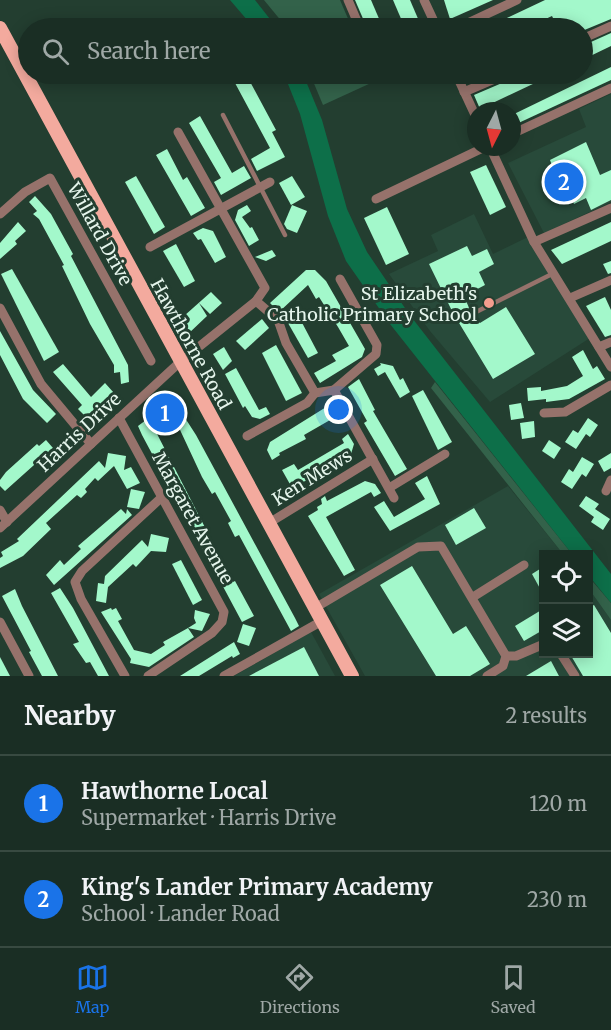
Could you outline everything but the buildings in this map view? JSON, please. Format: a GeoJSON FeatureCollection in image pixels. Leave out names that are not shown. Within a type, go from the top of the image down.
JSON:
{"type":"FeatureCollection","features":[{"type":"Feature","properties":{"kind":"main road","name":"Hawthorne Road"},"geometry":{"type":"LineString","coordinates":[[1,35],[18,66]]}},
{"type":"Feature","properties":{"kind":"main road","name":"Hawthorne Road"},"geometry":{"type":"LineString","coordinates":[[28,84],[352,676]]}},
{"type":"Feature","properties":{"kind":"street"},"geometry":{"type":"LineString","coordinates":[[348,0],[356,18]]}},
{"type":"Feature","properties":{"kind":"street"},"geometry":{"type":"LineString","coordinates":[[424,0],[432,18]]}},
{"type":"Feature","properties":{"kind":"street"},"geometry":{"type":"LineString","coordinates":[[478,18],[517,0]]}},
{"type":"Feature","properties":{"kind":"street"},"geometry":{"type":"LineString","coordinates":[[593,34],[611,26]]}},
{"type":"Feature","properties":{"kind":"street"},"geometry":{"type":"LineString","coordinates":[[460,84],[469,102]]}},
{"type":"Feature","properties":{"kind":"street"},"geometry":{"type":"LineString","coordinates":[[464,92],[483,84]]}},
{"type":"Feature","properties":{"kind":"street"},"geometry":{"type":"LineString","coordinates":[[521,130],[611,88]]}},
{"type":"Feature","properties":{"kind":"street"},"geometry":{"type":"LineString","coordinates":[[178,132],[222,210]]}},
{"type":"Feature","properties":{"kind":"street"},"geometry":{"type":"LineString","coordinates":[[376,199],[467,156]]}},
{"type":"Feature","properties":{"kind":"street"},"geometry":{"type":"LineString","coordinates":[[494,156],[534,242],[611,367]]}},
{"type":"Feature","properties":{"kind":"street","name":"Willard Drive"},"geometry":{"type":"LineString","coordinates":[[0,214],[24,192],[50,178],[151,361]]}},
{"type":"Feature","properties":{"kind":"street"},"geometry":{"type":"LineString","coordinates":[[150,247],[266,185]]}},
{"type":"Feature","properties":{"kind":"street"},"geometry":{"type":"LineString","coordinates":[[534,242],[611,208]]}},
{"type":"Feature","properties":{"kind":"street","name":"Harris Drive"},"geometry":{"type":"LineString","coordinates":[[3,525],[180,362],[256,301],[265,288],[222,210]]}},
{"type":"Feature","properties":{"kind":"street"},"geometry":{"type":"LineString","coordinates":[[247,436],[307,403],[315,393],[334,390],[376,354],[377,345],[340,279]]}},
{"type":"Feature","properties":{"kind":"street"},"geometry":{"type":"LineString","coordinates":[[570,298],[611,280]]}},
{"type":"Feature","properties":{"kind":"street"},"geometry":{"type":"LineString","coordinates":[[256,301],[278,320],[286,343],[315,393]]}},
{"type":"Feature","properties":{"kind":"street"},"geometry":{"type":"LineString","coordinates":[[0,308],[41,384],[91,444]]}},
{"type":"Feature","properties":{"kind":"street"},"geometry":{"type":"LineString","coordinates":[[599,347],[611,342]]}},
{"type":"Feature","properties":{"kind":"street"},"geometry":{"type":"LineString","coordinates":[[544,413],[565,412],[611,385]]}},
{"type":"Feature","properties":{"kind":"street"},"geometry":{"type":"LineString","coordinates":[[334,390],[394,498]]}},
{"type":"Feature","properties":{"kind":"street","name":"Margaret Avenue"},"geometry":{"type":"LineString","coordinates":[[119,418],[222,605],[222,622],[212,633],[148,676]]}},
{"type":"Feature","properties":{"kind":"street"},"geometry":{"type":"LineString","coordinates":[[389,488],[445,454]]}},
{"type":"Feature","properties":{"kind":"street","name":"Ken Mews"},"geometry":{"type":"LineString","coordinates":[[269,523],[373,459]]}},
{"type":"Feature","properties":{"kind":"street"},"geometry":{"type":"LineString","coordinates":[[606,491],[611,480]]}},
{"type":"Feature","properties":{"kind":"street"},"geometry":{"type":"LineString","coordinates":[[125,676],[81,599],[75,582],[82,571],[162,497]]}},
{"type":"Feature","properties":{"kind":"street"},"geometry":{"type":"LineString","coordinates":[[0,510],[3,525]]}},
{"type":"Feature","properties":{"kind":"street"},"geometry":{"type":"LineString","coordinates":[[315,608],[418,547],[441,546],[506,656],[503,666],[487,676]]}},
{"type":"Feature","properties":{"kind":"street"},"geometry":{"type":"LineString","coordinates":[[473,597],[524,565]]}},
{"type":"Feature","properties":{"kind":"street"},"geometry":{"type":"LineString","coordinates":[[224,676],[322,621]]}},
{"type":"Feature","properties":{"kind":"street"},"geometry":{"type":"LineString","coordinates":[[0,622],[29,676]]}},
{"type":"Feature","properties":{"kind":"street"},"geometry":{"type":"LineString","coordinates":[[506,656],[516,656],[539,646]]}},
{"type":"Feature","properties":{"kind":"street"},"geometry":{"type":"LineString","coordinates":[[563,658],[574,676]]}},
{"type":"Feature","properties":{"kind":"lane"},"geometry":{"type":"LineString","coordinates":[[223,115],[266,185],[285,235]]}},
{"type":"Feature","properties":{"kind":"lane"},"geometry":{"type":"LineString","coordinates":[[476,312],[554,273]]}},
{"type":"Feature","properties":{"kind":"shaded area"},"geometry":{"type":"Polygon","coordinates":[[[230,0],[255,0],[269,18],[245,18],[230,0]]]}},
{"type":"Feature","properties":{"kind":"shaded area"},"geometry":{"type":"Polygon","coordinates":[[[264,0],[340,0],[348,18],[279,18],[264,0]]]}},
{"type":"Feature","properties":{"kind":"shaded area"},"geometry":{"type":"Polygon","coordinates":[[[288,84],[307,84],[322,120],[347,209],[367,252],[409,314],[592,550],[569,550],[390,324],[346,261],[328,216],[300,114],[288,84]]]}},
{"type":"Feature","properties":{"kind":"shaded area"},"geometry":{"type":"Polygon","coordinates":[[[314,84],[369,84],[323,105],[314,84]]]}},
{"type":"Feature","properties":{"kind":"shaded area"},"geometry":{"type":"Polygon","coordinates":[[[611,94],[611,202],[544,233],[508,163],[586,127],[579,109],[611,94]]]}},
{"type":"Feature","properties":{"kind":"shaded area","name":"St Elizabeth's Catholic Primary School"},"geometry":{"type":"Polygon","coordinates":[[[474,214],[493,254],[528,237],[590,338],[490,402],[430,331],[389,274],[438,251],[431,235],[474,214]]]}},
{"type":"Feature","properties":{"kind":"shaded area"},"geometry":{"type":"Polygon","coordinates":[[[435,382],[569,550],[560,550],[431,388],[435,382]]]}},
{"type":"Feature","properties":{"kind":"shaded area"},"geometry":{"type":"Polygon","coordinates":[[[508,486],[560,550],[539,550],[539,658],[593,658],[593,595],[611,620],[611,676],[365,676],[319,594],[508,486]]]}},
{"type":"Feature","properties":{"kind":"shaded area"},"geometry":{"type":"Polygon","coordinates":[[[593,551],[611,574],[611,603],[593,581],[593,551]]]}},
{"type":"Feature","properties":{"kind":"shaded area"},"geometry":{"type":"Polygon","coordinates":[[[593,582],[611,603],[611,620],[593,595],[593,582]]]}},
{"type":"Feature","properties":{"kind":"shaded area"},"geometry":{"type":"Polygon","coordinates":[[[311,632],[335,676],[234,676],[311,632]]]}},
{"type":"Feature","properties":{"kind":"place","name":"King's Lander Primary Academy"},"geometry":{"type":"Point","coordinates":[564,182]}},
{"type":"Feature","properties":{"kind":"place","name":"St Elizabeth's Catholic Primary School"},"geometry":{"type":"Point","coordinates":[489,303]}},
{"type":"Feature","properties":{"kind":"place","name":"Hawthorne Local"},"geometry":{"type":"Point","coordinates":[165,413]}}]}
